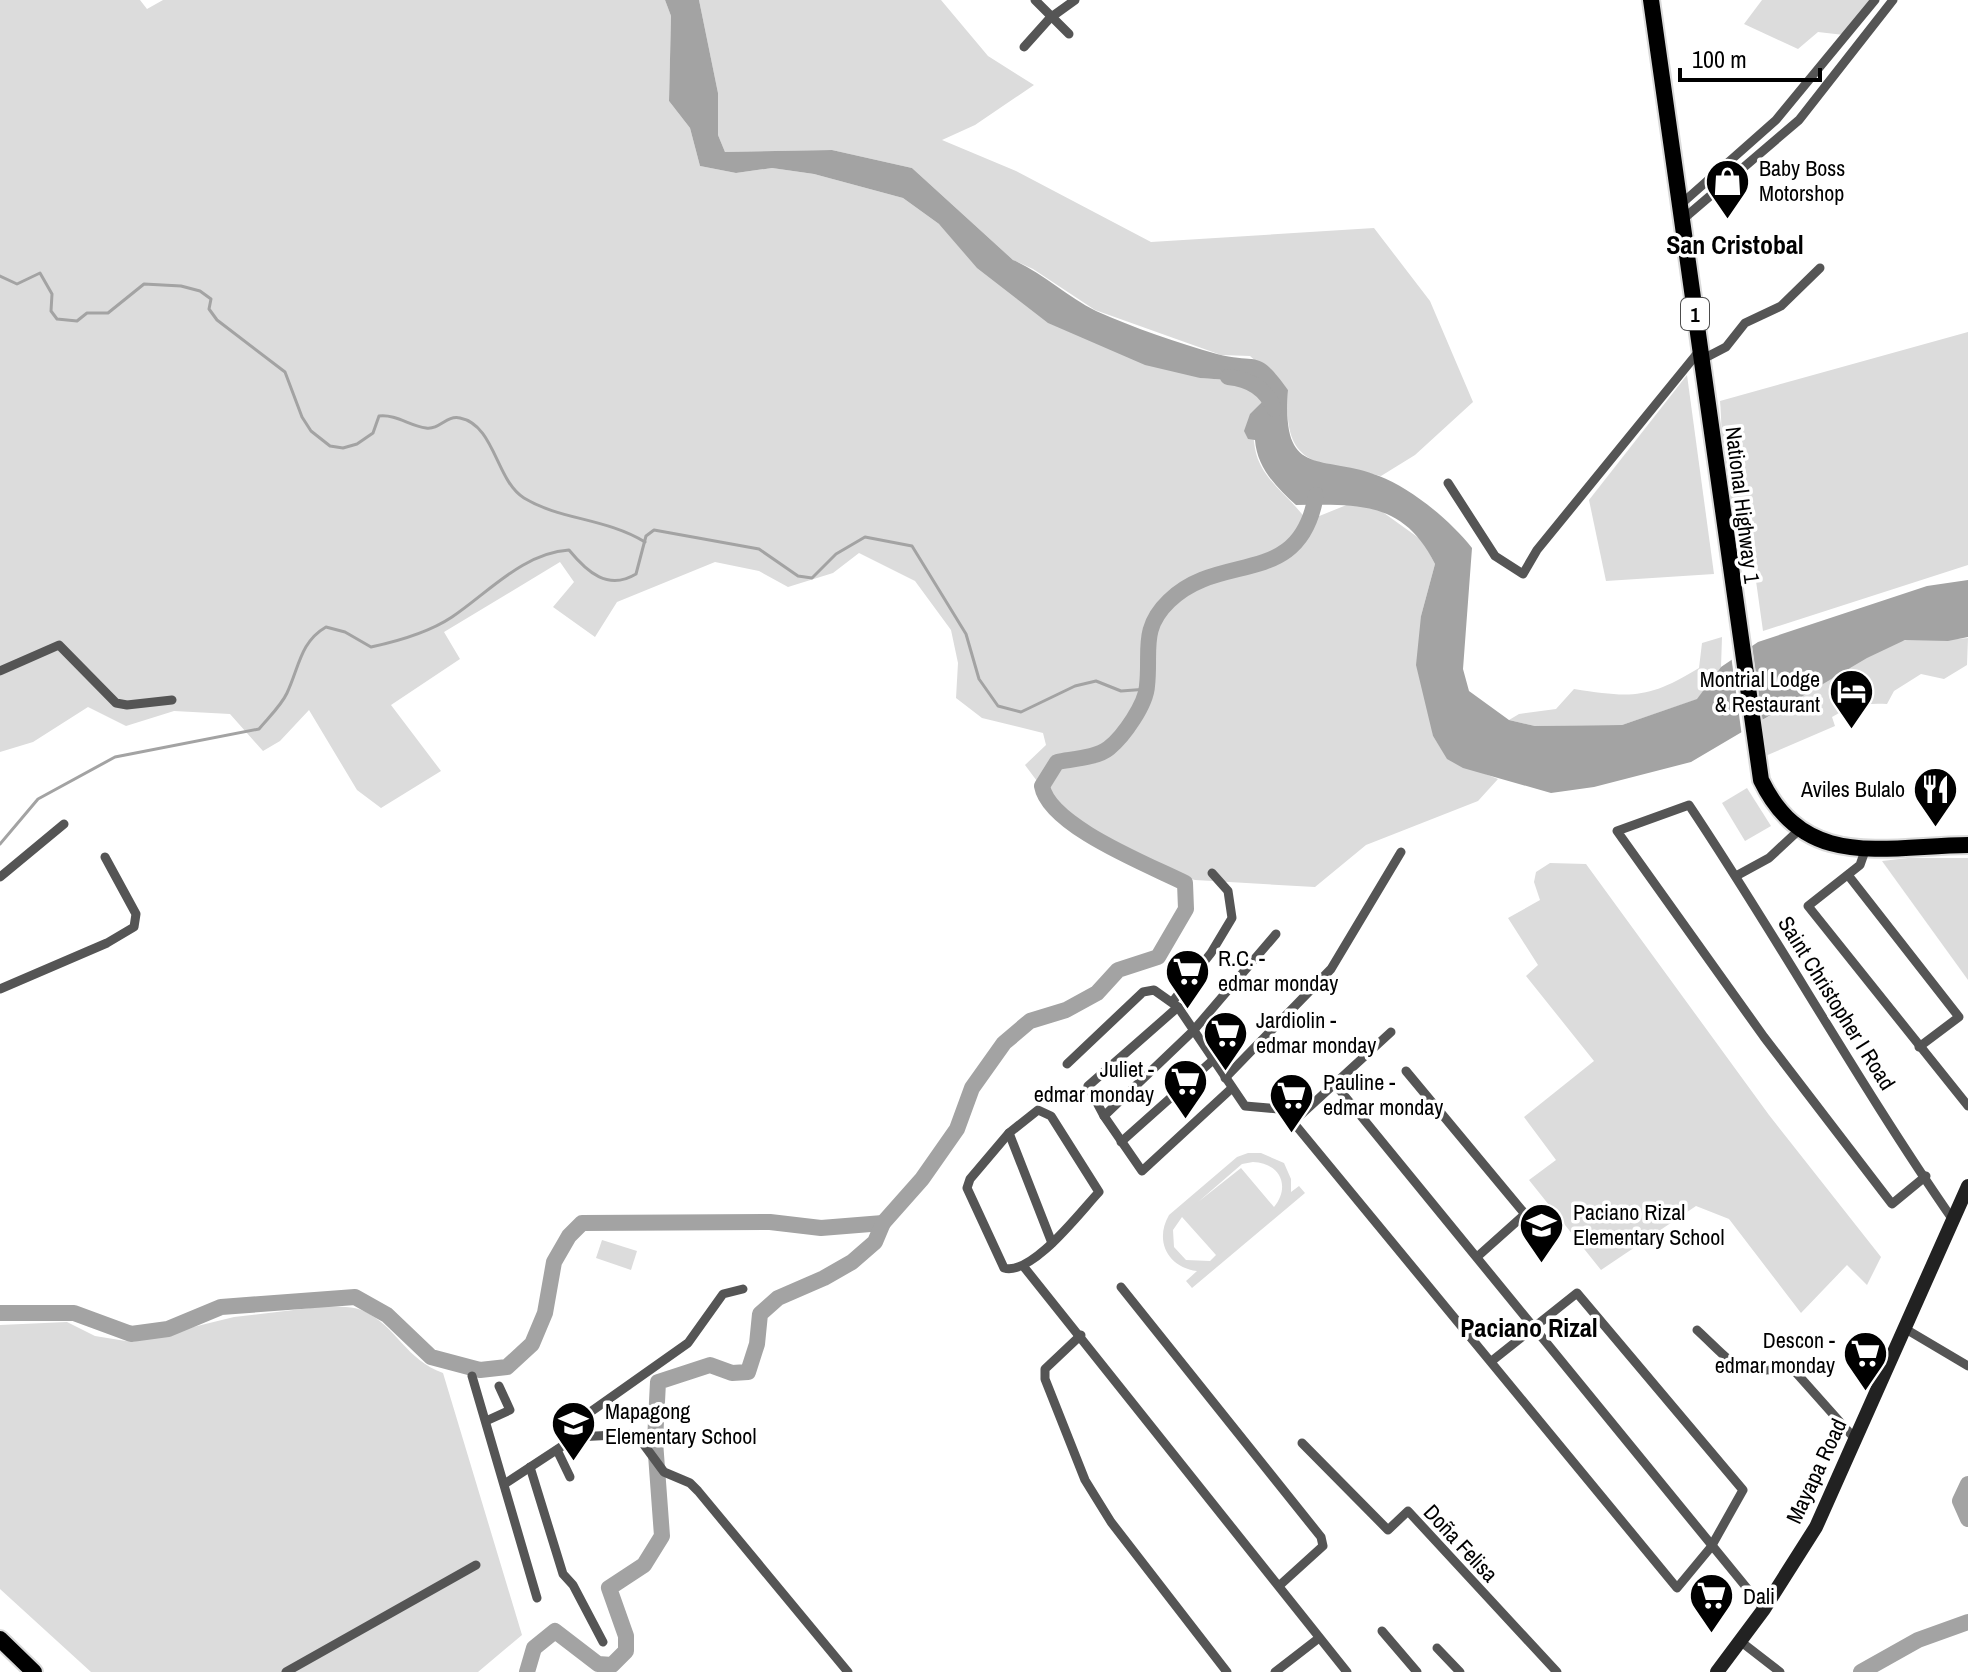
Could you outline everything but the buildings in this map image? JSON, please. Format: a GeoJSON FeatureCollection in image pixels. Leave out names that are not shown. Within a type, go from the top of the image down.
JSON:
{"type":"FeatureCollection","features":[{"type":"Feature","properties":{"kind":"highway","name":"National Highway 1"},"geometry":{"type":"LineString","coordinates":[[1651,0],[1737,628],[1761,780],[1770,800],[1798,831],[1832,845],[1866,848],[1968,845]]}},
{"type":"Feature","properties":{"kind":"highway"},"geometry":{"type":"LineString","coordinates":[[0,1639],[34,1672]]}},
{"type":"Feature","properties":{"kind":"main road","name":"Mayapa Road"},"geometry":{"type":"LineString","coordinates":[[1717,1672],[1764,1609],[1816,1527],[1968,1186]]}},
{"type":"Feature","properties":{"kind":"street"},"geometry":{"type":"LineString","coordinates":[[1035,0],[1069,34]]}},
{"type":"Feature","properties":{"kind":"street"},"geometry":{"type":"LineString","coordinates":[[1024,47],[1050,18],[1075,0]]}},
{"type":"Feature","properties":{"kind":"street"},"geometry":{"type":"LineString","coordinates":[[1681,213],[1776,120],[1875,0]]}},
{"type":"Feature","properties":{"kind":"street"},"geometry":{"type":"LineString","coordinates":[[1681,213],[1799,120],[1893,0]]}},
{"type":"Feature","properties":{"kind":"street"},"geometry":{"type":"LineString","coordinates":[[1448,483],[1495,556],[1523,574],[1537,550],[1701,355],[1726,347],[1742,325],[1781,306],[1820,268]]}},
{"type":"Feature","properties":{"kind":"street"},"geometry":{"type":"LineString","coordinates":[[0,671],[59,645],[116,703],[127,705],[172,700]]}},
{"type":"Feature","properties":{"kind":"street","name":"Saint Christopher I Road"},"geometry":{"type":"LineString","coordinates":[[1926,1176],[1892,1204],[1764,1037],[1617,831],[1689,805],[1736,876],[1926,1176],[1953,1220]]}},
{"type":"Feature","properties":{"kind":"street"},"geometry":{"type":"LineString","coordinates":[[0,877],[64,824]]}},
{"type":"Feature","properties":{"kind":"street"},"geometry":{"type":"LineString","coordinates":[[1736,876],[1769,858],[1798,831]]}},
{"type":"Feature","properties":{"kind":"street"},"geometry":{"type":"LineString","coordinates":[[1866,848],[1860,865],[1808,906],[1968,1106]]}},
{"type":"Feature","properties":{"kind":"street"},"geometry":{"type":"LineString","coordinates":[[1225,1078],[1331,969],[1401,852]]}},
{"type":"Feature","properties":{"kind":"street"},"geometry":{"type":"LineString","coordinates":[[0,989],[107,943],[134,927],[136,914],[105,857]]}},
{"type":"Feature","properties":{"kind":"street"},"geometry":{"type":"LineString","coordinates":[[1212,873],[1228,891],[1232,918],[1175,1004],[1088,1086],[1104,1116],[1142,1171],[1232,1088]]}},
{"type":"Feature","properties":{"kind":"street"},"geometry":{"type":"LineString","coordinates":[[1848,875],[1959,1017],[1919,1047]]}},
{"type":"Feature","properties":{"kind":"street"},"geometry":{"type":"LineString","coordinates":[[1104,1116],[1193,1031],[1276,934]]}},
{"type":"Feature","properties":{"kind":"street"},"geometry":{"type":"LineString","coordinates":[[1067,1064],[1143,992],[1154,990],[1175,1004],[1245,1106],[1279,1109],[1293,1122],[1493,1360],[1677,1588],[1711,1547],[1743,1490],[1577,1293],[1493,1360]]}},
{"type":"Feature","properties":{"kind":"street"},"geometry":{"type":"LineString","coordinates":[[1293,1122],[1391,1032]]}},
{"type":"Feature","properties":{"kind":"street"},"geometry":{"type":"LineString","coordinates":[[1121,1142],[1213,1060]]}},
{"type":"Feature","properties":{"kind":"street"},"geometry":{"type":"LineString","coordinates":[[1406,1071],[1525,1214],[1477,1257]]}},
{"type":"Feature","properties":{"kind":"street"},"geometry":{"type":"LineString","coordinates":[[1334,1083],[1764,1609]]}},
{"type":"Feature","properties":{"kind":"street"},"geometry":{"type":"LineString","coordinates":[[1038,1110],[1051,1116],[1099,1192],[1052,1243],[1024,1267],[1013,1271],[1004,1268],[967,1188],[970,1179],[1009,1133],[1038,1110]]}},
{"type":"Feature","properties":{"kind":"street"},"geometry":{"type":"LineString","coordinates":[[1009,1133],[1052,1243]]}},
{"type":"Feature","properties":{"kind":"street"},"geometry":{"type":"LineString","coordinates":[[1024,1267],[1347,1672]]}},
{"type":"Feature","properties":{"kind":"street"},"geometry":{"type":"LineString","coordinates":[[1121,1287],[1321,1537],[1323,1546],[1280,1585]]}},
{"type":"Feature","properties":{"kind":"street"},"geometry":{"type":"LineString","coordinates":[[576,1437],[579,1420],[688,1343],[723,1294],[743,1289]]}},
{"type":"Feature","properties":{"kind":"street"},"geometry":{"type":"LineString","coordinates":[[1904,1328],[1968,1366]]}},
{"type":"Feature","properties":{"kind":"street"},"geometry":{"type":"LineString","coordinates":[[1697,1330],[1739,1369],[1754,1372],[1791,1367],[1856,1440]]}},
{"type":"Feature","properties":{"kind":"street"},"geometry":{"type":"LineString","coordinates":[[1081,1335],[1045,1369],[1045,1379],[1085,1480],[1111,1522],[1227,1672]]}},
{"type":"Feature","properties":{"kind":"street"},"geometry":{"type":"LineString","coordinates":[[472,1376],[506,1483],[537,1598]]}},
{"type":"Feature","properties":{"kind":"street"},"geometry":{"type":"LineString","coordinates":[[486,1421],[510,1410],[499,1386]]}},
{"type":"Feature","properties":{"kind":"street"},"geometry":{"type":"LineString","coordinates":[[506,1483],[576,1437],[636,1434],[664,1472],[690,1483],[698,1491],[848,1672]]}},
{"type":"Feature","properties":{"kind":"street","name":"Doña Felisa"},"geometry":{"type":"LineString","coordinates":[[1302,1443],[1388,1530],[1408,1511],[1557,1672]]}},
{"type":"Feature","properties":{"kind":"street"},"geometry":{"type":"LineString","coordinates":[[557,1450],[570,1477]]}},
{"type":"Feature","properties":{"kind":"street"},"geometry":{"type":"LineString","coordinates":[[530,1467],[563,1574],[573,1585],[603,1642]]}},
{"type":"Feature","properties":{"kind":"street"},"geometry":{"type":"LineString","coordinates":[[286,1672],[476,1565]]}},
{"type":"Feature","properties":{"kind":"street"},"geometry":{"type":"LineString","coordinates":[[1382,1631],[1417,1672]]}},
{"type":"Feature","properties":{"kind":"street"},"geometry":{"type":"LineString","coordinates":[[1275,1672],[1319,1638]]}},
{"type":"Feature","properties":{"kind":"street"},"geometry":{"type":"LineString","coordinates":[[1740,1641],[1780,1672]]}},
{"type":"Feature","properties":{"kind":"street"},"geometry":{"type":"LineString","coordinates":[[1437,1648],[1460,1672]]}},
{"type":"Feature","properties":{"kind":"shaded area"},"geometry":{"type":"Polygon","coordinates":[[[0,0],[140,0],[147,9],[163,0],[665,0],[671,16],[669,101],[690,128],[700,166],[736,173],[772,168],[814,174],[903,198],[939,224],[1200,378],[1255,382],[1264,389],[1264,400],[1251,414],[1256,453],[1271,481],[1307,521],[1349,504],[1377,508],[1423,541],[1435,564],[1421,616],[1433,736],[1448,759],[1498,779],[1478,801],[1366,845],[1315,887],[1195,880],[1160,871],[1069,824],[1025,765],[1046,745],[1043,733],[982,718],[956,698],[958,663],[951,630],[915,581],[859,553],[833,573],[788,587],[759,571],[715,562],[617,602],[595,637],[553,607],[574,582],[560,562],[444,632],[460,659],[391,705],[441,771],[381,808],[357,790],[309,710],[280,741],[263,751],[230,714],[174,711],[126,726],[88,707],[33,742],[0,752],[0,0]]]}},
{"type":"Feature","properties":{"kind":"shaded area"},"geometry":{"type":"Polygon","coordinates":[[[665,0],[699,0],[718,93],[718,135],[725,152],[832,150],[912,168],[1013,260],[1085,305],[1172,340],[1217,354],[1257,360],[1270,368],[1288,390],[1291,439],[1299,451],[1323,463],[1358,469],[1391,481],[1442,517],[1472,548],[1463,669],[1469,691],[1509,720],[1535,726],[1622,725],[1697,699],[1721,667],[1758,642],[1927,586],[1968,580],[1968,637],[1948,641],[1905,640],[1867,658],[1691,762],[1594,787],[1551,793],[1463,768],[1447,759],[1433,736],[1416,665],[1421,616],[1435,564],[1423,543],[1409,528],[1377,510],[1340,505],[1296,505],[1269,477],[1260,460],[1255,440],[1248,439],[1244,431],[1250,414],[1264,400],[1264,389],[1255,382],[1200,378],[1145,365],[1048,323],[977,268],[939,224],[903,198],[814,174],[772,168],[736,173],[700,166],[690,128],[669,101],[671,16],[665,0]]]}},
{"type":"Feature","properties":{"kind":"shaded area"},"geometry":{"type":"Polygon","coordinates":[[[699,0],[941,0],[988,56],[1034,85],[975,125],[942,140],[1016,171],[1151,242],[1374,228],[1430,301],[1473,402],[1415,455],[1381,476],[1323,464],[1309,458],[1298,449],[1291,436],[1288,390],[1250,356],[1221,355],[1095,310],[1033,269],[1013,260],[912,168],[832,150],[725,152],[718,135],[718,93],[699,0]]]}},
{"type":"Feature","properties":{"kind":"shaded area"},"geometry":{"type":"Polygon","coordinates":[[[1762,0],[1874,0],[1844,35],[1818,32],[1798,49],[1744,24],[1762,0]]]}},
{"type":"Feature","properties":{"kind":"shaded area"},"geometry":{"type":"Polygon","coordinates":[[[1968,332],[1968,565],[1763,631],[1750,538],[1739,524],[1727,492],[1720,401],[1968,332]]]}},
{"type":"Feature","properties":{"kind":"shaded area"},"geometry":{"type":"Polygon","coordinates":[[[1687,375],[1714,574],[1606,581],[1589,500],[1687,375]]]}},
{"type":"Feature","properties":{"kind":"shaded area"},"geometry":{"type":"Polygon","coordinates":[[[1722,637],[1721,667],[1698,699],[1622,725],[1535,726],[1509,720],[1519,714],[1556,709],[1574,689],[1639,694],[1666,686],[1699,668],[1702,643],[1722,637]]]}},
{"type":"Feature","properties":{"kind":"shaded area"},"geometry":{"type":"Polygon","coordinates":[[[1968,638],[1967,665],[1944,679],[1921,674],[1894,691],[1887,704],[1852,707],[1832,717],[1835,726],[1763,757],[1758,723],[1853,664],[1906,640],[1968,638]]]}},
{"type":"Feature","properties":{"kind":"shaded area"},"geometry":{"type":"Polygon","coordinates":[[[1747,788],[1771,826],[1745,841],[1722,803],[1747,788]]]}},
{"type":"Feature","properties":{"kind":"shaded area"},"geometry":{"type":"Polygon","coordinates":[[[1968,858],[1968,980],[1882,861],[1968,858]]]}},
{"type":"Feature","properties":{"kind":"shaded area"},"geometry":{"type":"Polygon","coordinates":[[[1550,863],[1586,864],[1769,1115],[1881,1257],[1867,1285],[1847,1265],[1801,1313],[1729,1219],[1696,1206],[1601,1270],[1529,1180],[1556,1160],[1524,1117],[1594,1061],[1526,976],[1538,965],[1508,918],[1540,900],[1534,882],[1536,872],[1550,863]]]}},
{"type":"Feature","properties":{"kind":"shaded area"},"geometry":{"type":"Polygon","coordinates":[[[1261,1153],[1284,1163],[1291,1179],[1291,1192],[1299,1186],[1305,1193],[1192,1288],[1186,1281],[1197,1271],[1178,1264],[1166,1251],[1165,1225],[1169,1215],[1237,1157],[1261,1153]],[[1253,1162],[1242,1164],[1198,1202],[1241,1168],[1274,1207],[1282,1191],[1280,1177],[1270,1166],[1253,1162]],[[1182,1217],[1173,1230],[1174,1247],[1186,1260],[1210,1261],[1216,1255],[1182,1217]]]}},
{"type":"Feature","properties":{"kind":"shaded area"},"geometry":{"type":"Polygon","coordinates":[[[602,1240],[637,1251],[631,1270],[596,1258],[602,1240]]]}},
{"type":"Feature","properties":{"kind":"shaded area"},"geometry":{"type":"Polygon","coordinates":[[[327,1306],[364,1311],[385,1326],[420,1360],[443,1373],[522,1635],[478,1672],[91,1672],[0,1589],[0,1325],[67,1322],[95,1336],[132,1342],[234,1317],[327,1306]]]}},
{"type":"Feature","properties":{"kind":"pier"},"geometry":{"type":"Polygon","coordinates":[[[1751,640],[1763,724],[1742,737],[1731,655],[1751,640]]]}},
{"type":"Feature","properties":{"kind":"waterway"},"geometry":{"type":"LineString","coordinates":[[0,276],[17,284],[40,273],[52,294],[51,311],[57,319],[77,321],[87,313],[108,313],[144,284],[181,286],[200,291],[211,299],[209,309],[217,320],[285,372],[302,417],[311,431],[330,446],[343,448],[357,444],[373,433],[379,416],[426,428],[460,418],[481,431],[507,479],[524,498],[553,511],[615,528],[645,542]]}},
{"type":"Feature","properties":{"kind":"waterway"},"geometry":{"type":"LineString","coordinates":[[1228,377],[1256,386],[1274,409]]}},
{"type":"Feature","properties":{"kind":"waterway"},"geometry":{"type":"LineString","coordinates":[[527,1672],[534,1648],[555,1631],[598,1664],[612,1665],[626,1651],[626,1636],[609,1588],[644,1565],[662,1536],[655,1441],[658,1382],[710,1365],[732,1373],[748,1372],[757,1344],[760,1314],[778,1298],[852,1262],[875,1242],[883,1223],[922,1179],[957,1129],[972,1088],[1004,1043],[1030,1021],[1066,1010],[1097,993],[1118,970],[1158,957],[1186,909],[1185,883],[1081,830],[1062,816],[1049,801],[1042,786],[1057,762],[1104,751],[1127,728],[1146,693],[1150,631],[1169,601],[1190,586],[1212,576],[1276,557],[1294,544],[1307,525],[1316,495]]}},
{"type":"Feature","properties":{"kind":"waterway"},"geometry":{"type":"LineString","coordinates":[[0,844],[38,799],[115,757],[259,729],[284,698],[305,648],[326,627],[345,632],[371,647],[403,639],[452,617],[522,566],[537,558],[569,550],[599,577],[616,581],[626,579],[636,574],[646,536],[654,530],[759,549],[798,576],[812,578],[836,554],[865,537],[912,546],[966,634],[979,679],[998,706],[1021,712],[1075,686],[1096,681],[1121,691],[1148,689]]}},
{"type":"Feature","properties":{"kind":"waterway"},"geometry":{"type":"LineString","coordinates":[[0,1313],[74,1313],[131,1334],[168,1329],[221,1307],[355,1297],[387,1315],[431,1357],[480,1370],[507,1367],[532,1344],[545,1313],[554,1262],[569,1236],[582,1223],[770,1222],[821,1228],[883,1223]]}},
{"type":"Feature","properties":{"kind":"waterway"},"geometry":{"type":"LineString","coordinates":[[1968,1484],[1960,1501],[1968,1519]]}},
{"type":"Feature","properties":{"kind":"waterway"},"geometry":{"type":"LineString","coordinates":[[1861,1672],[1918,1640],[1968,1622]]}},
{"type":"Feature","properties":{"kind":"place","name":"Baby Boss Motorshop"},"geometry":{"type":"Point","coordinates":[1728,220]}},
{"type":"Feature","properties":{"kind":"place","name":"Montrial Lodge & Restaurant"},"geometry":{"type":"Point","coordinates":[1851,731]}},
{"type":"Feature","properties":{"kind":"place","name":"Aviles Bulalo"},"geometry":{"type":"Point","coordinates":[1936,828]}},
{"type":"Feature","properties":{"kind":"place","name":"R.C. - edmar monday"},"geometry":{"type":"Point","coordinates":[1187,1010]}},
{"type":"Feature","properties":{"kind":"place","name":"Jardiolin - edmar monday"},"geometry":{"type":"Point","coordinates":[1225,1072]}},
{"type":"Feature","properties":{"kind":"place","name":"Juliet - edmar monday"},"geometry":{"type":"Point","coordinates":[1185,1121]}},
{"type":"Feature","properties":{"kind":"place","name":"Pauline - edmar monday"},"geometry":{"type":"Point","coordinates":[1292,1134]}},
{"type":"Feature","properties":{"kind":"place","name":"Paciano Rizal Elementary School"},"geometry":{"type":"Point","coordinates":[1542,1264]}},
{"type":"Feature","properties":{"kind":"place","name":"Descon - edmar monday"},"geometry":{"type":"Point","coordinates":[1866,1392]}},
{"type":"Feature","properties":{"kind":"place","name":"Mapagong Elementary School"},"geometry":{"type":"Point","coordinates":[574,1463]}},
{"type":"Feature","properties":{"kind":"place","name":"Dali"},"geometry":{"type":"Point","coordinates":[1712,1635]}},
{"type":"Feature","properties":{"kind":"district","name":"San Cristobal"},"geometry":{"type":"Point","coordinates":[1735,244]}},
{"type":"Feature","properties":{"kind":"district","name":"Paciano Rizal"},"geometry":{"type":"Point","coordinates":[1529,1327]}}]}
